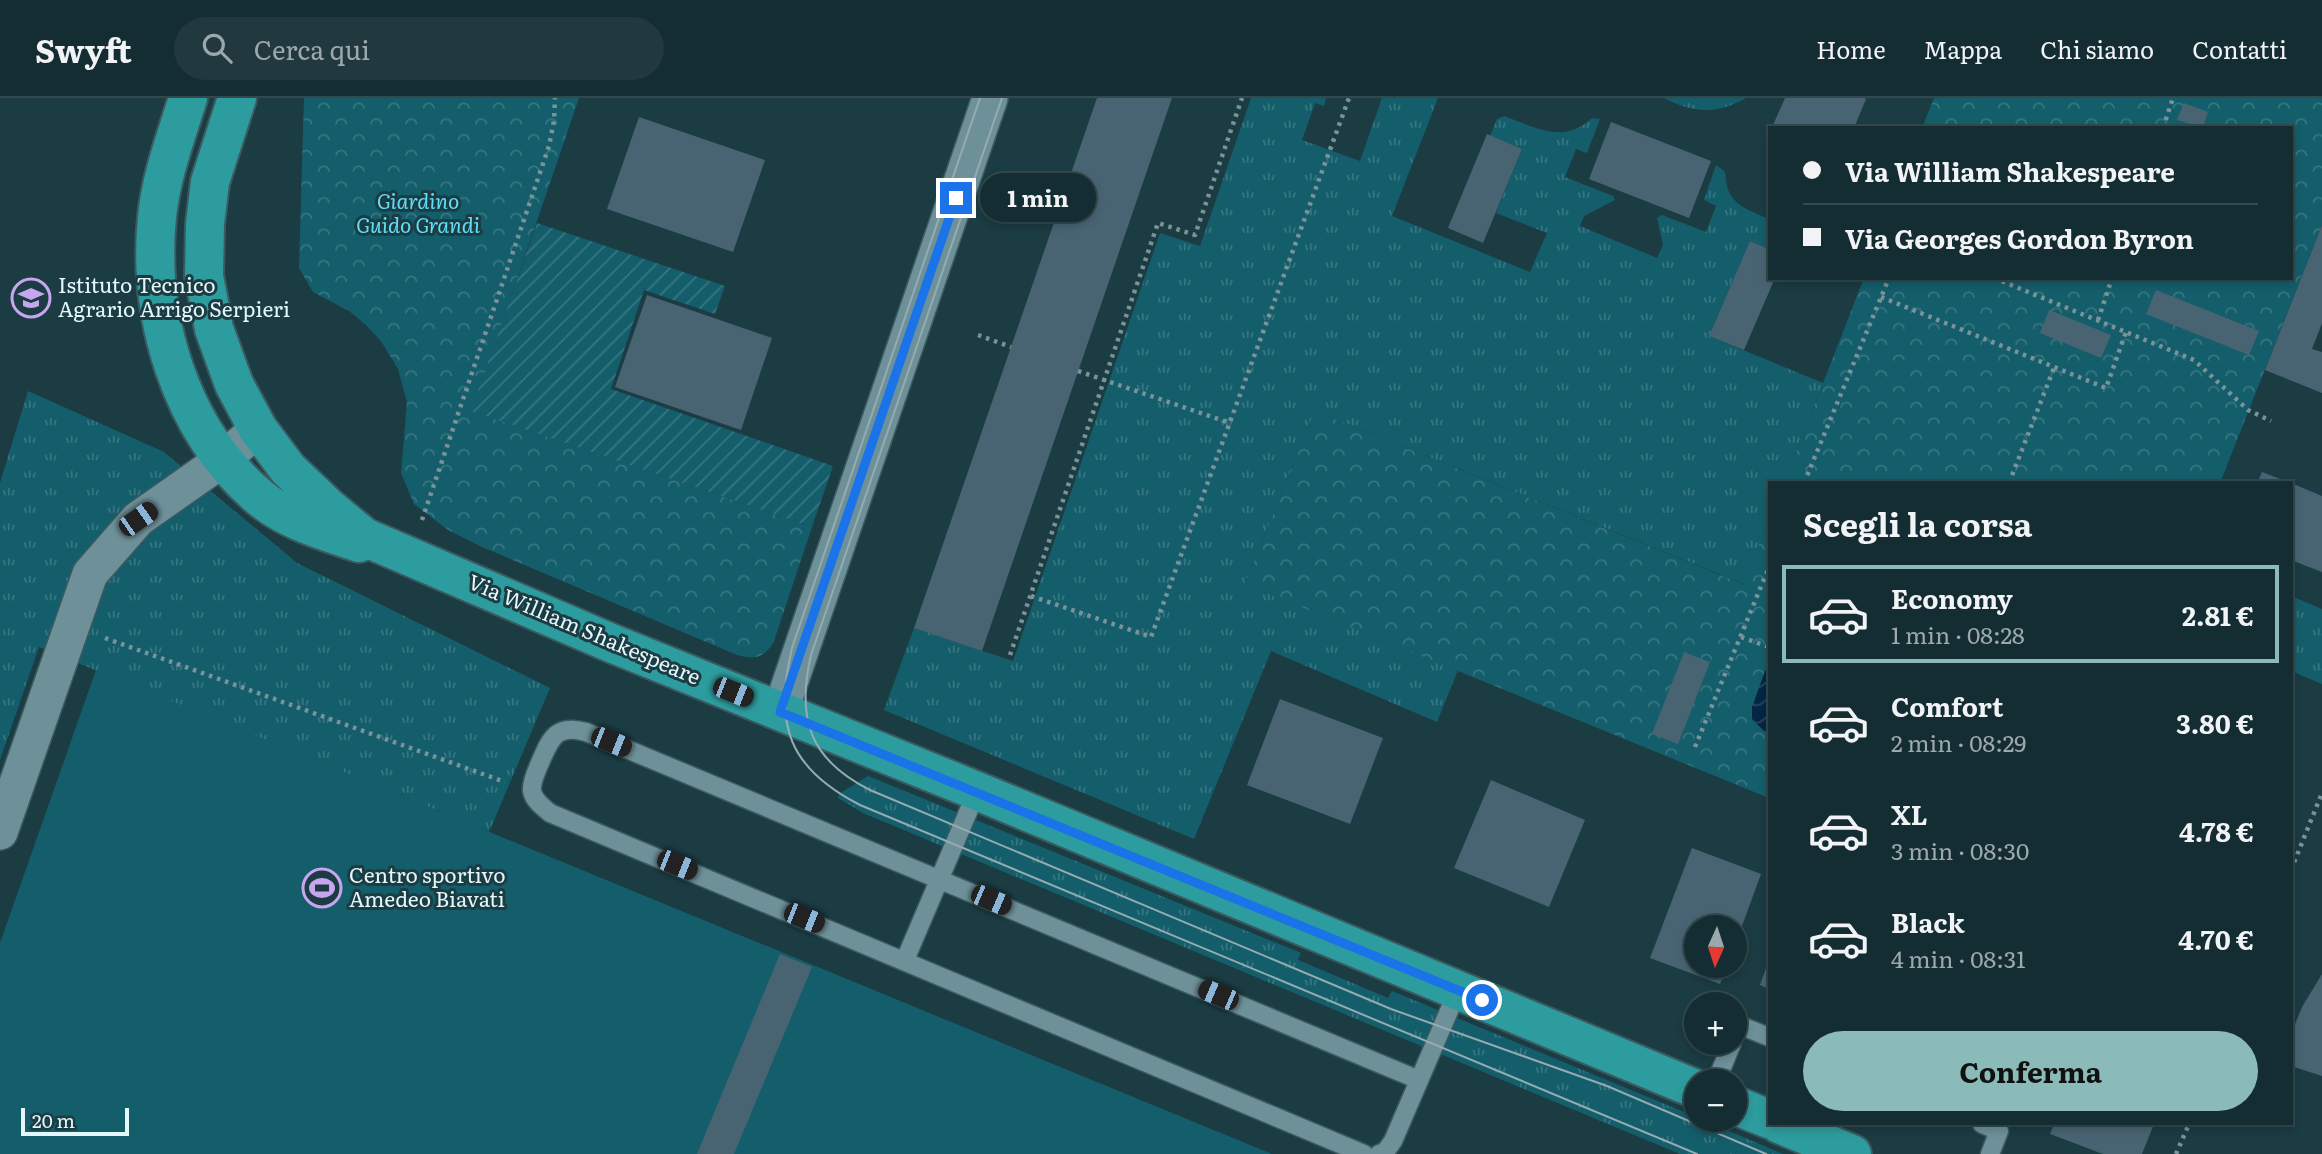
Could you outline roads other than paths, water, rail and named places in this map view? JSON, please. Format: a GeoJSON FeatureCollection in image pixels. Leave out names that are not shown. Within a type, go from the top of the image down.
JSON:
{"type":"FeatureCollection","features":[{"type":"Feature","properties":{"kind":"main road","name":"Via William Shakespeare"},"geometry":{"type":"LineString","coordinates":[[188,98],[166,170],[158,214],[154,260],[165,343],[188,403],[222,460],[259,497],[306,525],[442,571]]}},
{"type":"Feature","properties":{"kind":"main road","name":"Via William Shakespeare"},"geometry":{"type":"LineString","coordinates":[[237,98],[210,182],[203,250],[204,276],[214,329],[234,384],[258,429],[288,469],[364,537],[780,712],[1684,1084]]}},
{"type":"Feature","properties":{"kind":"main road"},"geometry":{"type":"LineString","coordinates":[[1747,1110],[1768,1119]]}},
{"type":"Feature","properties":{"kind":"main road"},"geometry":{"type":"LineString","coordinates":[[1781,1125],[1852,1154]]}},
{"type":"Feature","properties":{"kind":"street"},"geometry":{"type":"LineString","coordinates":[[780,712],[990,98]]}},
{"type":"Feature","properties":{"kind":"street"},"geometry":{"type":"LineString","coordinates":[[0,832],[90,574],[138,519],[222,460],[258,429]]}},
{"type":"Feature","properties":{"kind":"lane"},"geometry":{"type":"LineString","coordinates":[[1364,1154],[550,813],[537,803],[532,792],[534,776],[550,740],[560,731],[573,728],[1419,1080]]}},
{"type":"Feature","properties":{"kind":"lane"},"geometry":{"type":"LineString","coordinates":[[905,960],[977,791]]}},
{"type":"Feature","properties":{"kind":"lane"},"geometry":{"type":"LineString","coordinates":[[1379,1154],[1385,1152],[1393,1141],[1458,990]]}},
{"type":"Feature","properties":{"kind":"lane"},"geometry":{"type":"LineString","coordinates":[[1747,1028],[1768,1037]]}},
{"type":"Feature","properties":{"kind":"lane"},"geometry":{"type":"LineString","coordinates":[[1984,1125],[1999,1131],[1990,1154]]}},
{"type":"Feature","properties":{"kind":"water"},"geometry":{"type":"Polygon","coordinates":[[[1768,668],[1768,732],[1752,719],[1752,707],[1768,668]]]}},
{"type":"Feature","properties":{"kind":"tram line"},"geometry":{"type":"LineString","coordinates":[[980,98],[792,648],[785,700],[792,741],[802,759],[816,776],[860,805],[1697,1154]]}},
{"type":"Feature","properties":{"kind":"tram line"},"geometry":{"type":"LineString","coordinates":[[1002,98],[811,655],[805,699],[812,735],[821,751],[833,765],[870,790],[1391,1009],[1607,1086],[1766,1154]]}},
{"type":"Feature","properties":{"kind":"place","name":"Istituto Tecnico Agrario Arrigo Serpieri"},"geometry":{"type":"Point","coordinates":[31,298]}},
{"type":"Feature","properties":{"kind":"place","name":"Centro sportivo Amedeo Biavati"},"geometry":{"type":"Point","coordinates":[322,888]}},
{"type":"Feature","properties":{"kind":"park label","name":"Giardino Guido Grandi"},"geometry":{"type":"Point","coordinates":[418,214]}}]}
